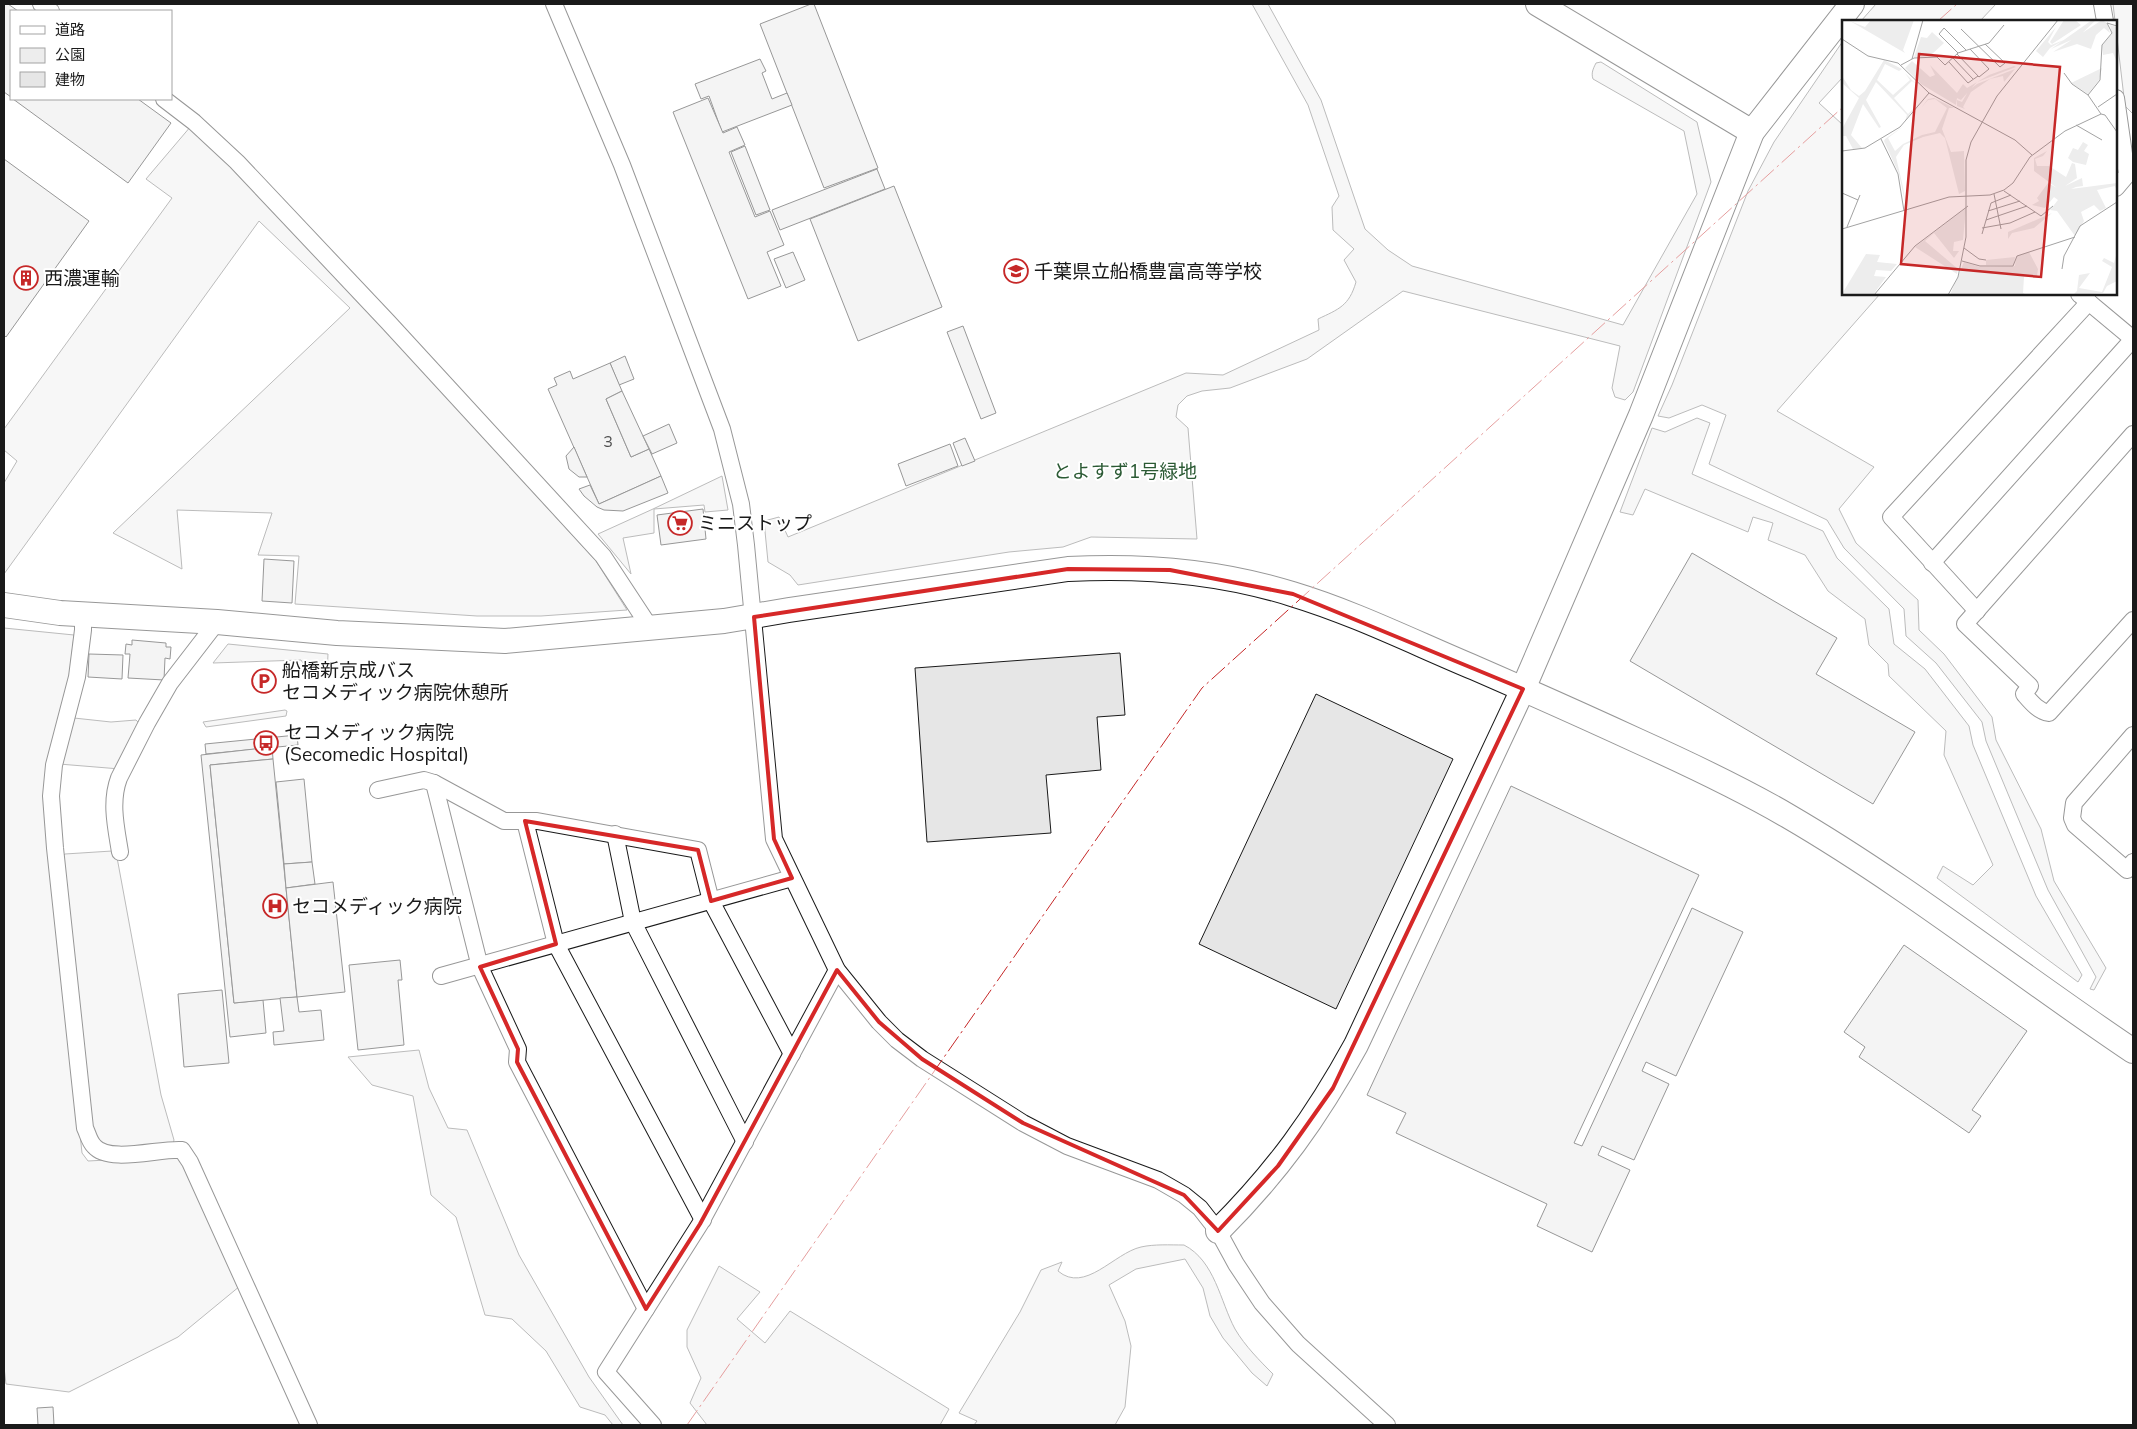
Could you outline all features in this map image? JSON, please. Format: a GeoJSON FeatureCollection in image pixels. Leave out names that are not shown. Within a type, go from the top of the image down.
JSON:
{"type":"FeatureCollection","features":[{"type":"Feature","properties":{"kind":"street"},"geometry":{"type":"LineString","coordinates":[[554,4],[622,165],[722,429],[741,504],[754,617],[774,839],[837,970],[879,1022],[897,1040],[922,1059],[1030,1127],[1068,1146],[1158,1180],[1184,1195],[1200,1208],[1218,1231],[1241,1272],[1262,1303],[1280,1324],[1298,1344],[1387,1425]]}},
{"type":"Feature","properties":{"kind":"street"},"geometry":{"type":"LineString","coordinates":[[1538,4],[1752,132]]}},
{"type":"Feature","properties":{"kind":"street"},"geometry":{"type":"LineString","coordinates":[[1218,1231],[1278,1166],[1308,1127],[1333,1088],[1356,1045],[1523,688],[1641,416],[1752,132],[1852,4]]}},
{"type":"Feature","properties":{"kind":"street"},"geometry":{"type":"LineString","coordinates":[[2102,4],[2105,20]]}},
{"type":"Feature","properties":{"kind":"street"},"geometry":{"type":"LineString","coordinates":[[165,100],[194,122],[237,162],[388,322],[597,549],[651,629]]}},
{"type":"Feature","properties":{"kind":"street"},"geometry":{"type":"LineString","coordinates":[[2117,105],[2127,175],[2117,187]]}},
{"type":"Feature","properties":{"kind":"street"},"geometry":{"type":"LineString","coordinates":[[1932,563],[2133,339],[2084,298],[1891,517],[1932,563],[1977,611]]}},
{"type":"Feature","properties":{"kind":"street"},"geometry":{"type":"LineString","coordinates":[[2133,434],[1965,624],[2030,686],[2024,694],[2032,703],[2044,712],[2049,713],[2133,620]]}},
{"type":"Feature","properties":{"kind":"street"},"geometry":{"type":"LineString","coordinates":[[4,605],[60,613],[217,622],[337,633],[506,641],[651,629],[754,617],[789,610],[1068,569],[1108,567],[1209,574],[1292,594],[1326,606],[1523,688],[1720,778],[1787,815],[1856,857],[2133,1051]]}},
{"type":"Feature","properties":{"kind":"street"},"geometry":{"type":"LineString","coordinates":[[83,614],[83,630],[77,676],[54,766],[51,796],[85,1128],[95,1147],[104,1153],[116,1155],[182,1150],[190,1162],[309,1425]]}},
{"type":"Feature","properties":{"kind":"street"},"geometry":{"type":"LineString","coordinates":[[120,852],[113,806],[115,787],[147,723],[170,683],[217,622]]}},
{"type":"Feature","properties":{"kind":"street"},"geometry":{"type":"LineString","coordinates":[[2133,735],[2074,803],[2072,818],[2075,824],[2127,870],[2133,862]]}},
{"type":"Feature","properties":{"kind":"street"},"geometry":{"type":"LineString","coordinates":[[378,790],[424,780],[434,783],[504,822],[537,821],[698,850],[711,901],[792,1054]]}},
{"type":"Feature","properties":{"kind":"street"},"geometry":{"type":"LineString","coordinates":[[434,783],[480,967],[518,1049],[518,1062],[646,1308]]}},
{"type":"Feature","properties":{"kind":"street"},"geometry":{"type":"LineString","coordinates":[[525,821],[556,944],[703,1220]]}},
{"type":"Feature","properties":{"kind":"street"},"geometry":{"type":"LineString","coordinates":[[615,834],[634,922],[745,1142]]}},
{"type":"Feature","properties":{"kind":"street"},"geometry":{"type":"LineString","coordinates":[[441,976],[480,967],[792,878]]}},
{"type":"Feature","properties":{"kind":"street"},"geometry":{"type":"LineString","coordinates":[[653,1425],[606,1372],[703,1220],[837,970]]}},
{"type":"Feature","properties":{"kind":"highlighted area"},"geometry":{"type":"Polygon","coordinates":[[[1068,569],[1170,570],[1293,594],[1523,689],[1333,1088],[1278,1166],[1218,1231],[1184,1195],[1023,1123],[922,1059],[879,1022],[837,970],[700,1224],[646,1309],[517,1062],[518,1049],[480,967],[556,944],[525,821],[698,850],[711,901],[792,878],[774,839],[754,617],[1068,569]]]}},
{"type":"Feature","properties":{"kind":"green space","name":"とよすず1号緑地"},"geometry":{"type":"Polygon","coordinates":[[[1252,4],[1268,4],[1321,100],[1365,229],[1388,250],[1412,266],[1623,325],[1697,194],[1684,131],[1593,79],[1592,75],[1596,63],[1601,62],[1697,122],[1711,182],[1633,392],[1625,400],[1615,397],[1612,388],[1620,346],[1403,291],[1307,359],[1230,388],[1202,391],[1187,396],[1178,405],[1176,417],[1188,428],[1197,539],[1091,537],[1063,547],[1009,552],[798,585],[790,575],[768,562],[764,521],[779,517],[788,537],[1186,373],[1223,375],[1319,330],[1318,319],[1346,302],[1356,282],[1344,260],[1354,249],[1333,230],[1332,207],[1339,196],[1308,105],[1252,4]]]}},
{"type":"Feature","properties":{"kind":"green space"},"geometry":{"type":"Polygon","coordinates":[[[1876,4],[1996,4],[1981,20],[1862,20],[1876,4]]]}},
{"type":"Feature","properties":{"kind":"green space"},"geometry":{"type":"Polygon","coordinates":[[[2113,4],[2133,4],[2133,114],[2125,106],[2117,38],[2117,20],[2115,20],[2113,4]]]}},
{"type":"Feature","properties":{"kind":"green space"},"geometry":{"type":"Polygon","coordinates":[[[1842,42],[1842,78],[1819,103],[1842,124],[1842,295],[1879,295],[1777,411],[1874,467],[1839,509],[1856,543],[1918,600],[1919,630],[1944,654],[1992,717],[1996,740],[2041,829],[2054,881],[2106,968],[2094,990],[2090,989],[2096,977],[2048,890],[1986,741],[1982,722],[1936,663],[1906,636],[1904,609],[1844,548],[1827,520],[1709,464],[1726,415],[1702,405],[1669,418],[1658,416],[1748,191],[1774,142],[1842,42]]]}},
{"type":"Feature","properties":{"kind":"green space"},"geometry":{"type":"Polygon","coordinates":[[[191,126],[232,166],[385,330],[596,561],[627,610],[541,616],[477,616],[295,604],[299,556],[258,555],[272,513],[177,510],[182,569],[113,533],[350,308],[259,221],[4,574],[4,483],[17,461],[4,450],[4,429],[172,198],[146,179],[191,126]]]}},
{"type":"Feature","properties":{"kind":"green space"},"geometry":{"type":"Polygon","coordinates":[[[1697,418],[1710,423],[1692,474],[1823,531],[1837,558],[1889,609],[1894,644],[1925,669],[1969,726],[1973,745],[2036,896],[2082,975],[2078,982],[1937,878],[1943,866],[1973,885],[1993,865],[1944,755],[1946,731],[1889,676],[1888,664],[1869,645],[1865,619],[1828,591],[1805,555],[1768,540],[1773,523],[1753,517],[1748,532],[1645,489],[1633,515],[1620,512],[1652,428],[1665,432],[1697,418]]]}},
{"type":"Feature","properties":{"kind":"green space"},"geometry":{"type":"Polygon","coordinates":[[[722,476],[728,510],[705,512],[704,505],[654,509],[654,533],[623,538],[631,574],[598,534],[653,509],[722,476]]]}},
{"type":"Feature","properties":{"kind":"green space"},"geometry":{"type":"Polygon","coordinates":[[[4,628],[74,635],[50,849],[82,1153],[88,1161],[181,1156],[240,1286],[178,1337],[69,1392],[6,1384],[4,1367],[4,628]]]}},
{"type":"Feature","properties":{"kind":"green space"},"geometry":{"type":"Polygon","coordinates":[[[228,644],[328,654],[327,676],[309,672],[301,660],[213,663],[228,644]]]}},
{"type":"Feature","properties":{"kind":"green space"},"geometry":{"type":"Polygon","coordinates":[[[287,711],[286,716],[206,727],[203,722],[287,711]]]}},
{"type":"Feature","properties":{"kind":"green space"},"geometry":{"type":"Polygon","coordinates":[[[74,718],[111,722],[136,720],[139,723],[120,769],[59,764],[74,718]]]}},
{"type":"Feature","properties":{"kind":"green space"},"geometry":{"type":"Polygon","coordinates":[[[116,852],[161,1095],[174,1140],[173,1144],[117,1151],[101,1145],[93,1129],[60,858],[65,854],[116,852]]]}},
{"type":"Feature","properties":{"kind":"green space"},"geometry":{"type":"Polygon","coordinates":[[[419,1050],[429,1088],[448,1128],[467,1130],[519,1255],[589,1377],[623,1425],[613,1425],[605,1415],[580,1407],[546,1351],[512,1319],[485,1315],[456,1217],[431,1195],[413,1096],[372,1085],[348,1057],[419,1050]]]}},
{"type":"Feature","properties":{"kind":"green space"},"geometry":{"type":"Polygon","coordinates":[[[1184,1245],[1203,1261],[1210,1271],[1235,1329],[1258,1359],[1273,1374],[1267,1386],[1252,1373],[1223,1338],[1210,1316],[1203,1288],[1185,1259],[1136,1269],[1109,1285],[1125,1321],[1131,1346],[1125,1407],[1115,1425],[974,1425],[977,1421],[959,1413],[1020,1312],[1041,1270],[1062,1262],[1058,1271],[1068,1277],[1079,1278],[1100,1270],[1120,1257],[1141,1247],[1184,1245]]]}},
{"type":"Feature","properties":{"kind":"green space"},"geometry":{"type":"Polygon","coordinates":[[[719,1266],[760,1292],[737,1319],[765,1343],[790,1311],[949,1409],[940,1425],[707,1425],[690,1403],[701,1378],[687,1347],[687,1330],[719,1266]]]}},
{"type":"Feature","properties":{"kind":"building"},"geometry":{"type":"Polygon","coordinates":[[[4,4],[8,4],[17,10],[10,10],[10,96],[4,92],[4,4]]]}},
{"type":"Feature","properties":{"kind":"building"},"geometry":{"type":"Polygon","coordinates":[[[814,4],[878,168],[824,188],[760,24],[814,4]]]}},
{"type":"Feature","properties":{"kind":"building"},"geometry":{"type":"Polygon","coordinates":[[[760,59],[766,71],[762,73],[772,99],[787,93],[792,105],[722,132],[709,96],[701,99],[695,84],[760,59]]]}},
{"type":"Feature","properties":{"kind":"building"},"geometry":{"type":"Polygon","coordinates":[[[708,98],[723,133],[737,127],[745,145],[729,152],[755,217],[770,211],[784,245],[767,252],[781,286],[748,299],[673,112],[708,98]]]}},
{"type":"Feature","properties":{"kind":"building"},"geometry":{"type":"Polygon","coordinates":[[[14,100],[139,100],[171,123],[128,183],[14,100]]]}},
{"type":"Feature","properties":{"kind":"building"},"geometry":{"type":"Polygon","coordinates":[[[745,146],[770,210],[756,215],[731,152],[745,146]]]}},
{"type":"Feature","properties":{"kind":"building","name":"西濃運輸"},"geometry":{"type":"Polygon","coordinates":[[[4,159],[89,221],[6,337],[4,335],[4,159]]]}},
{"type":"Feature","properties":{"kind":"building"},"geometry":{"type":"Polygon","coordinates":[[[877,169],[885,189],[780,230],[772,210],[877,169]]]}},
{"type":"Feature","properties":{"kind":"building"},"geometry":{"type":"Polygon","coordinates":[[[894,186],[942,307],[858,341],[810,219],[894,186]]]}},
{"type":"Feature","properties":{"kind":"building"},"geometry":{"type":"Polygon","coordinates":[[[793,252],[805,280],[786,288],[774,259],[793,252]]]}},
{"type":"Feature","properties":{"kind":"building"},"geometry":{"type":"Polygon","coordinates":[[[963,326],[996,413],[981,419],[947,332],[963,326]]]}},
{"type":"Feature","properties":{"kind":"building"},"geometry":{"type":"Polygon","coordinates":[[[625,356],[634,379],[619,385],[610,363],[625,356]]]}},
{"type":"Feature","properties":{"kind":"building"},"geometry":{"type":"Polygon","coordinates":[[[610,363],[622,391],[606,399],[631,457],[649,449],[661,476],[599,504],[548,389],[557,385],[554,378],[570,371],[573,379],[610,363]]]}},
{"type":"Feature","properties":{"kind":"building"},"geometry":{"type":"Polygon","coordinates":[[[622,391],[649,449],[631,457],[606,399],[622,391]]]}},
{"type":"Feature","properties":{"kind":"building"},"geometry":{"type":"Polygon","coordinates":[[[669,424],[677,443],[652,454],[643,436],[669,424]]]}},
{"type":"Feature","properties":{"kind":"building"},"geometry":{"type":"Polygon","coordinates":[[[965,438],[975,461],[962,466],[953,443],[965,438]]]}},
{"type":"Feature","properties":{"kind":"building"},"geometry":{"type":"Polygon","coordinates":[[[950,444],[958,466],[906,486],[898,464],[950,444]]]}},
{"type":"Feature","properties":{"kind":"building"},"geometry":{"type":"Polygon","coordinates":[[[574,447],[587,477],[579,477],[569,469],[566,456],[574,447]]]}},
{"type":"Feature","properties":{"kind":"building"},"geometry":{"type":"Polygon","coordinates":[[[661,476],[668,493],[623,511],[604,510],[597,507],[579,489],[590,485],[599,504],[661,476]]]}},
{"type":"Feature","properties":{"kind":"building"},"geometry":{"type":"Polygon","coordinates":[[[703,509],[706,539],[661,545],[657,515],[703,509]]]}},
{"type":"Feature","properties":{"kind":"building"},"geometry":{"type":"Polygon","coordinates":[[[1692,553],[1837,638],[1816,674],[1915,732],[1873,804],[1630,661],[1692,553]]]}},
{"type":"Feature","properties":{"kind":"building"},"geometry":{"type":"Polygon","coordinates":[[[264,559],[294,561],[292,603],[262,601],[264,559]]]}},
{"type":"Feature","properties":{"kind":"building"},"geometry":{"type":"Polygon","coordinates":[[[132,640],[166,643],[166,647],[171,647],[170,659],[165,658],[164,680],[128,678],[130,654],[125,654],[126,644],[132,645],[132,640]]]}},
{"type":"Feature","properties":{"kind":"building"},"geometry":{"type":"Polygon","coordinates":[[[1120,653],[1125,715],[1097,717],[1101,770],[1046,775],[1051,833],[927,842],[915,668],[1120,653]]]}},
{"type":"Feature","properties":{"kind":"building"},"geometry":{"type":"Polygon","coordinates":[[[89,654],[123,655],[122,679],[88,677],[89,654]]]}},
{"type":"Feature","properties":{"kind":"building"},"geometry":{"type":"Polygon","coordinates":[[[1316,694],[1453,759],[1336,1009],[1199,944],[1316,694]]]}},
{"type":"Feature","properties":{"kind":"building"},"geometry":{"type":"Polygon","coordinates":[[[297,735],[298,745],[206,754],[205,744],[297,735]]]}},
{"type":"Feature","properties":{"kind":"building"},"geometry":{"type":"Polygon","coordinates":[[[272,747],[273,759],[210,765],[234,1003],[263,1000],[266,1033],[230,1037],[201,755],[272,747]]]}},
{"type":"Feature","properties":{"kind":"building"},"geometry":{"type":"Polygon","coordinates":[[[273,759],[297,997],[234,1003],[210,765],[273,759]]]}},
{"type":"Feature","properties":{"kind":"building"},"geometry":{"type":"Polygon","coordinates":[[[304,779],[312,862],[284,864],[276,782],[304,779]]]}},
{"type":"Feature","properties":{"kind":"building"},"geometry":{"type":"Polygon","coordinates":[[[1511,786],[1699,875],[1574,1143],[1582,1146],[1692,908],[1743,932],[1676,1076],[1646,1062],[1642,1071],[1669,1084],[1634,1160],[1602,1146],[1598,1155],[1630,1170],[1592,1252],[1537,1226],[1547,1204],[1396,1133],[1406,1113],[1367,1095],[1511,786]]]}},
{"type":"Feature","properties":{"kind":"building"},"geometry":{"type":"Polygon","coordinates":[[[312,862],[315,884],[286,888],[284,864],[312,862]]]}},
{"type":"Feature","properties":{"kind":"building"},"geometry":{"type":"Polygon","coordinates":[[[333,882],[345,992],[297,997],[286,888],[333,882]]]}},
{"type":"Feature","properties":{"kind":"building"},"geometry":{"type":"Polygon","coordinates":[[[1904,945],[2027,1031],[1972,1110],[1981,1116],[1969,1133],[1859,1057],[1865,1047],[1844,1032],[1904,945]]]}},
{"type":"Feature","properties":{"kind":"building"},"geometry":{"type":"Polygon","coordinates":[[[400,960],[402,980],[398,980],[404,1045],[358,1050],[349,965],[400,960]]]}},
{"type":"Feature","properties":{"kind":"building"},"geometry":{"type":"Polygon","coordinates":[[[222,990],[229,1063],[184,1067],[178,994],[222,990]]]}},
{"type":"Feature","properties":{"kind":"building"},"geometry":{"type":"Polygon","coordinates":[[[297,997],[299,1012],[321,1010],[324,1040],[274,1045],[273,1032],[284,1031],[280,998],[297,997]]]}},
{"type":"Feature","properties":{"kind":"building"},"geometry":{"type":"Polygon","coordinates":[[[53,1407],[54,1425],[38,1425],[37,1408],[53,1407]]]}},
{"type":"Feature","properties":{"kind":"power"},"geometry":{"type":"LineString","coordinates":[[1939,20],[1957,4]]}},
{"type":"Feature","properties":{"kind":"power"},"geometry":{"type":"LineString","coordinates":[[687,1425],[1202,688],[1842,108]]}},
{"type":"Feature","properties":{"kind":"place","name":"千葉県立船橋豊富高等学校"},"geometry":{"type":"Point","coordinates":[1016,271]}},
{"type":"Feature","properties":{"kind":"place","name":"西濃運輸"},"geometry":{"type":"Point","coordinates":[26,278]}},
{"type":"Feature","properties":{"kind":"place","name":"ミニストップ"},"geometry":{"type":"Point","coordinates":[680,523]}},
{"type":"Feature","properties":{"kind":"place","name":"船橋新京成バス セコメディック病院休憩所"},"geometry":{"type":"Point","coordinates":[264,681]}},
{"type":"Feature","properties":{"kind":"place","name":"セコメディック病院 (Secomedic Hospital)"},"geometry":{"type":"Point","coordinates":[266,743]}},
{"type":"Feature","properties":{"kind":"place","name":"セコメディック病院"},"geometry":{"type":"Point","coordinates":[275,906]}}]}
